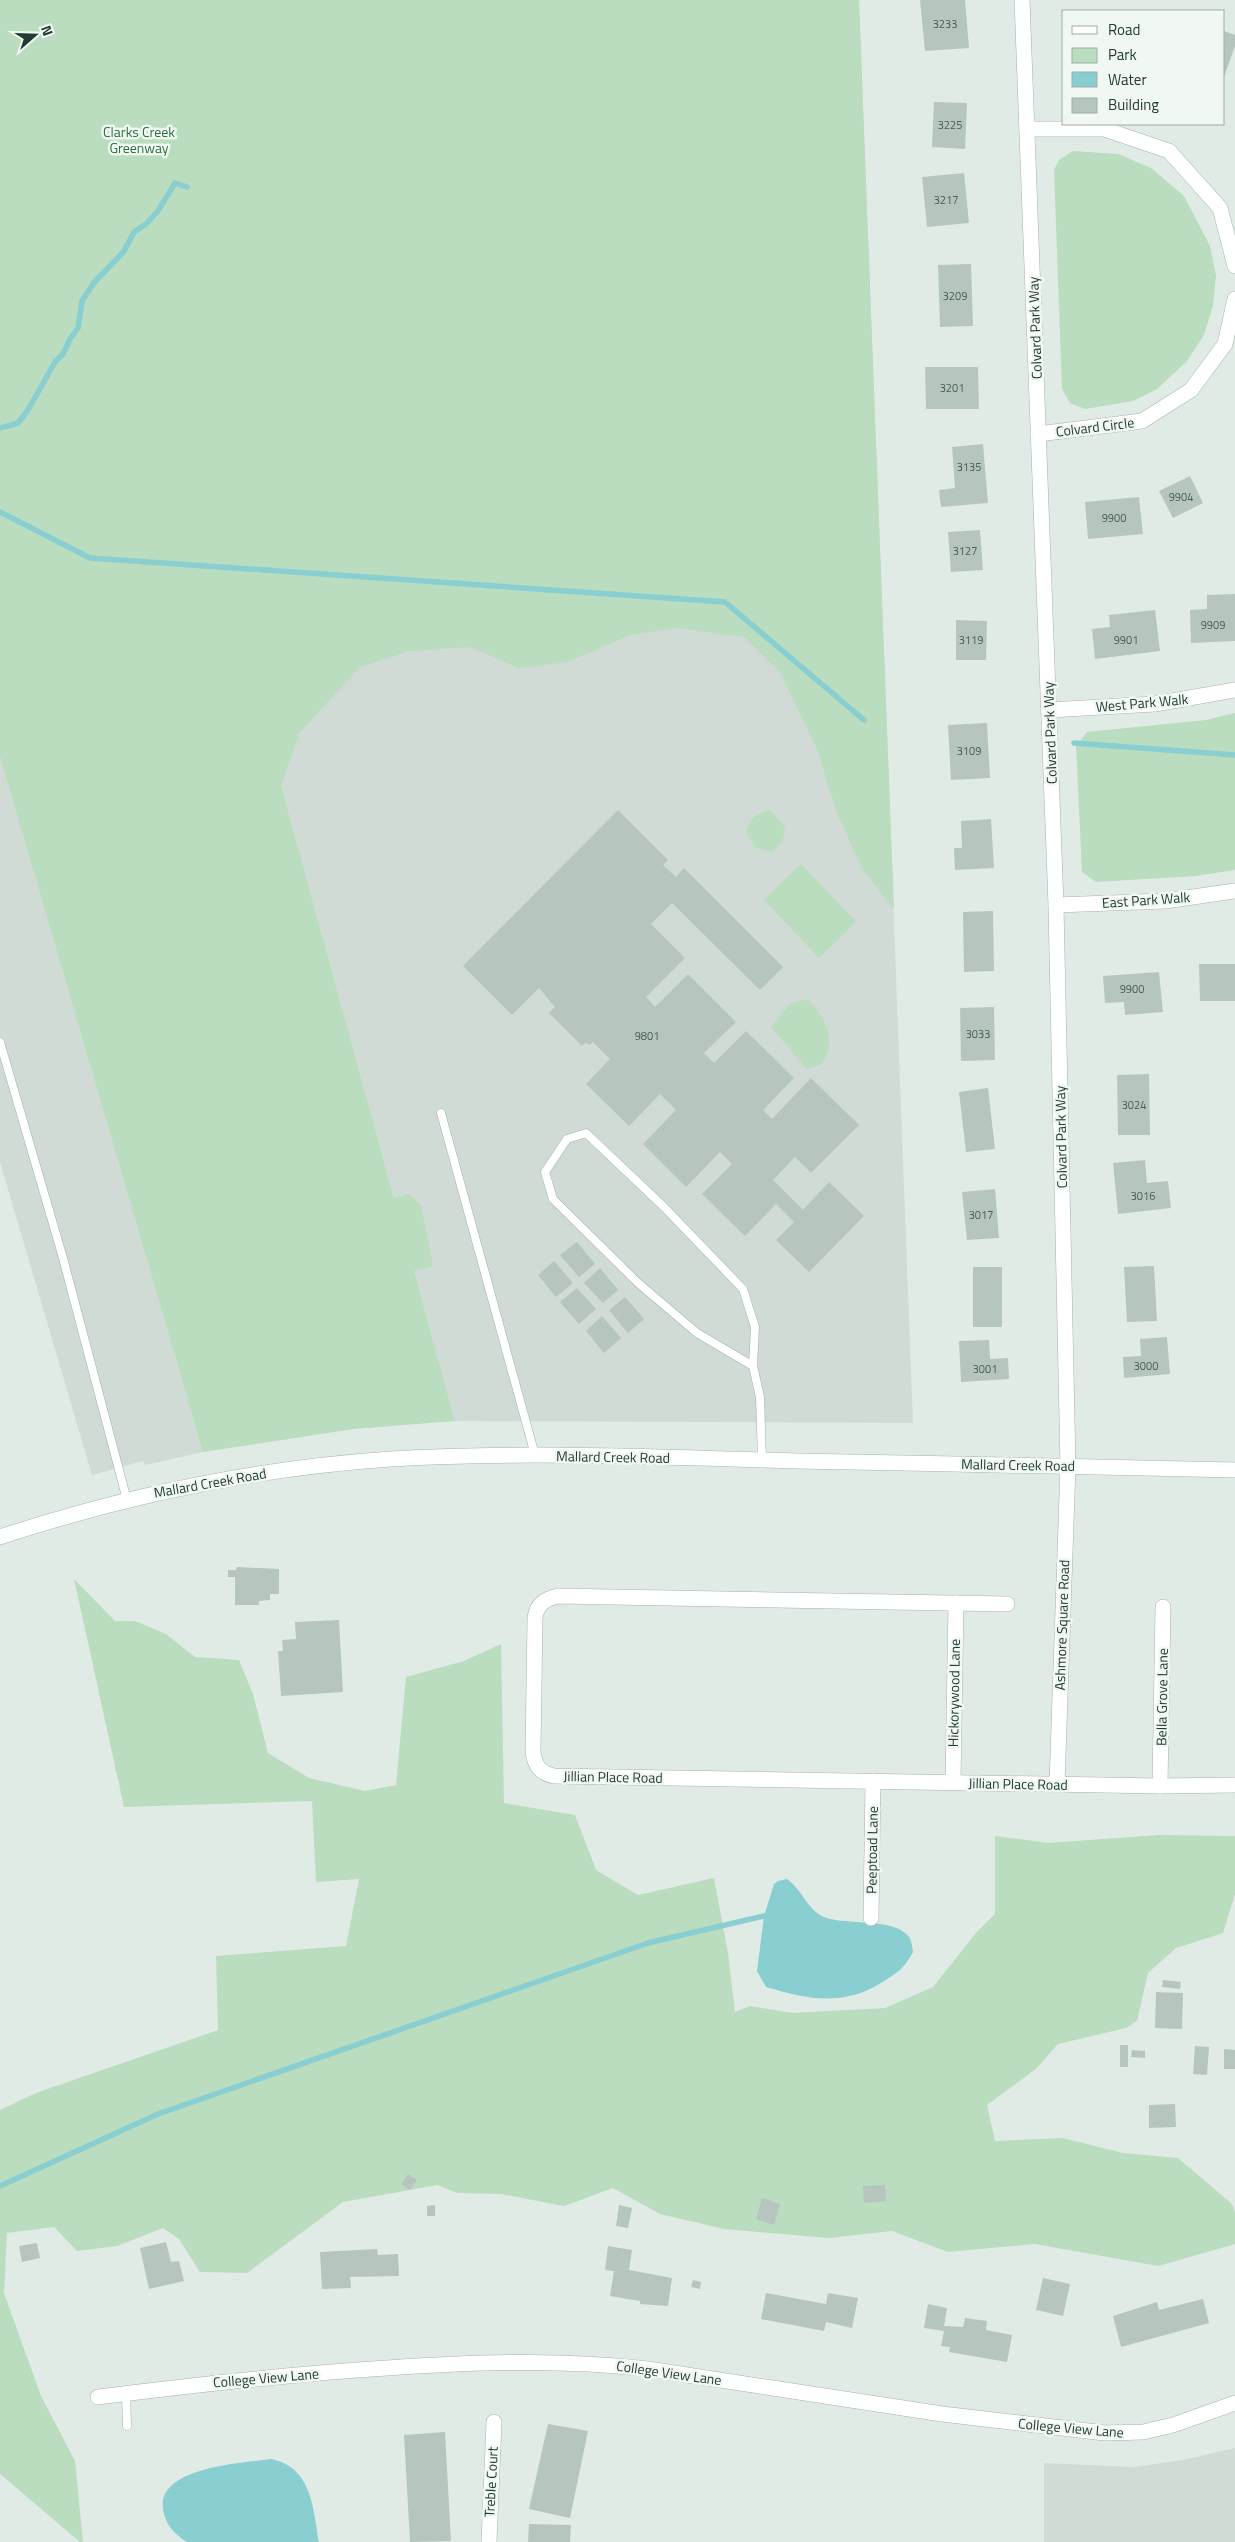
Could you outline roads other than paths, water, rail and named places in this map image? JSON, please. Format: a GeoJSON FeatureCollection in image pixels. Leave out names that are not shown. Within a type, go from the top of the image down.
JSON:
{"type":"FeatureCollection","features":[{"type":"Feature","properties":{"kind":"street","name":"Colvard Park Way"},"geometry":{"type":"LineString","coordinates":[[1022,0],[1056,905],[1068,1466]]}},
{"type":"Feature","properties":{"kind":"street"},"geometry":{"type":"LineString","coordinates":[[1027,129],[1104,129],[1169,151],[1220,208],[1235,266]]}},
{"type":"Feature","properties":{"kind":"street","name":"Colvard Circle"},"geometry":{"type":"LineString","coordinates":[[1038,434],[1142,421],[1191,390],[1225,344],[1235,299]]}},
{"type":"Feature","properties":{"kind":"street","name":"West Park Walk"},"geometry":{"type":"LineString","coordinates":[[1049,710],[1155,704],[1235,690]]}},
{"type":"Feature","properties":{"kind":"street","name":"East Park Walk"},"geometry":{"type":"LineString","coordinates":[[1056,905],[1165,901],[1235,891]]}},
{"type":"Feature","properties":{"kind":"street","name":"Mallard Creek Road"},"geometry":{"type":"LineString","coordinates":[[0,1538],[127,1500],[185,1486],[311,1467],[392,1459],[535,1455],[1235,1470]]}},
{"type":"Feature","properties":{"kind":"street","name":"Ashmore Square Road"},"geometry":{"type":"LineString","coordinates":[[1057,1784],[1068,1466]]}},
{"type":"Feature","properties":{"kind":"street","name":"Jillian Place Road"},"geometry":{"type":"LineString","coordinates":[[1007,1604],[558,1596],[548,1598],[536,1611],[532,1752],[535,1763],[541,1771],[547,1774],[1160,1786],[1235,1784]]}},
{"type":"Feature","properties":{"kind":"street","name":"Hickorywood Lane"},"geometry":{"type":"LineString","coordinates":[[953,1782],[956,1604]]}},
{"type":"Feature","properties":{"kind":"street","name":"Bella Grove Lane"},"geometry":{"type":"LineString","coordinates":[[1160,1786],[1164,1607]]}},
{"type":"Feature","properties":{"kind":"street","name":"Peeptoad Lane"},"geometry":{"type":"LineString","coordinates":[[871,1918],[873,1781]]}},
{"type":"Feature","properties":{"kind":"street","name":"College View Lane"},"geometry":{"type":"LineString","coordinates":[[98,2397],[205,2383],[330,2372],[439,2365],[523,2363],[608,2365],[648,2369],[942,2414],[1105,2433],[1143,2432],[1173,2425],[1235,2403]]}},
{"type":"Feature","properties":{"kind":"street","name":"Treble Court"},"geometry":{"type":"LineString","coordinates":[[489,2542],[494,2422]]}},
{"type":"Feature","properties":{"kind":"lane"},"geometry":{"type":"LineString","coordinates":[[0,1042],[63,1258],[127,1500]]}},
{"type":"Feature","properties":{"kind":"lane"},"geometry":{"type":"LineString","coordinates":[[441,1112],[535,1455]]}},
{"type":"Feature","properties":{"kind":"lane"},"geometry":{"type":"LineString","coordinates":[[753,1366],[697,1333],[637,1282],[553,1199],[545,1172],[567,1139],[586,1133],[658,1201],[743,1289],[755,1327],[753,1366],[760,1397],[762,1460]]}},
{"type":"Feature","properties":{"kind":"lane"},"geometry":{"type":"LineString","coordinates":[[126,2393],[127,2426]]}},
{"type":"Feature","properties":{"kind":"water"},"geometry":{"type":"Polygon","coordinates":[[[787,1879],[797,1888],[818,1914],[833,1920],[881,1924],[893,1927],[909,1937],[913,1952],[903,1967],[892,1976],[867,1991],[852,1995],[838,1998],[810,1997],[766,1987],[757,1971],[764,1916],[774,1884],[787,1879]]]}},
{"type":"Feature","properties":{"kind":"water"},"geometry":{"type":"Polygon","coordinates":[[[271,2459],[285,2463],[303,2480],[312,2503],[319,2542],[187,2542],[178,2536],[168,2524],[163,2509],[165,2495],[173,2484],[187,2476],[204,2470],[271,2459]]]}},
{"type":"Feature","properties":{"kind":"waterway"},"geometry":{"type":"LineString","coordinates":[[0,428],[18,423],[28,410],[55,362],[63,354],[78,328],[82,301],[93,284],[124,251],[134,232],[146,224],[158,211],[175,183],[187,187]]}},
{"type":"Feature","properties":{"kind":"waterway"},"geometry":{"type":"LineString","coordinates":[[0,512],[90,558],[725,602],[864,720]]}},
{"type":"Feature","properties":{"kind":"waterway"},"geometry":{"type":"LineString","coordinates":[[1074,743],[1235,755]]}},
{"type":"Feature","properties":{"kind":"waterway"},"geometry":{"type":"LineString","coordinates":[[0,2186],[158,2114],[648,1943],[764,1916]]}},
{"type":"Feature","properties":{"kind":"park label","name":"Clarks Creek Greenway"},"geometry":{"type":"Point","coordinates":[139,140]}}]}
